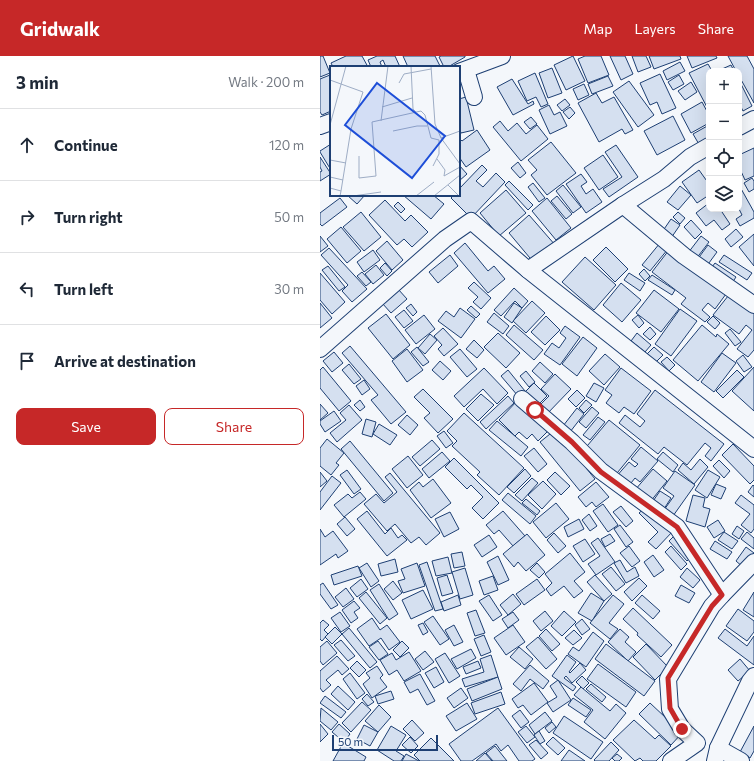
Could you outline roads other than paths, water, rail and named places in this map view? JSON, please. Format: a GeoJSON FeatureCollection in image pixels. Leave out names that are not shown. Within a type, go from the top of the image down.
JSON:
{"type":"FeatureCollection","features":[{"type":"Feature","properties":{"kind":"street"},"geometry":{"type":"LineString","coordinates":[[474,97],[462,71],[502,56]]}},
{"type":"Feature","properties":{"kind":"street"},"geometry":{"type":"LineString","coordinates":[[742,125],[754,119]]}},
{"type":"Feature","properties":{"kind":"street"},"geometry":{"type":"LineString","coordinates":[[320,126],[330,122]]}},
{"type":"Feature","properties":{"kind":"street"},"geometry":{"type":"LineString","coordinates":[[528,270],[664,179],[690,157],[706,148]]}},
{"type":"Feature","properties":{"kind":"street"},"geometry":{"type":"LineString","coordinates":[[624,205],[684,256],[754,305]]}},
{"type":"Feature","properties":{"kind":"street"},"geometry":{"type":"LineString","coordinates":[[320,349],[445,239],[471,221],[528,270],[754,449]]}},
{"type":"Feature","properties":{"kind":"street"},"geometry":{"type":"LineString","coordinates":[[522,399],[572,442],[601,472],[677,527],[722,595]]}},
{"type":"Feature","properties":{"kind":"street"},"geometry":{"type":"LineString","coordinates":[[671,761],[698,743],[682,729],[670,708],[668,678],[712,606],[754,562]]}},
{"type":"Feature","properties":{"kind":"street"},"geometry":{"type":"LineString","coordinates":[[741,761],[716,754],[754,676]]}}]}
